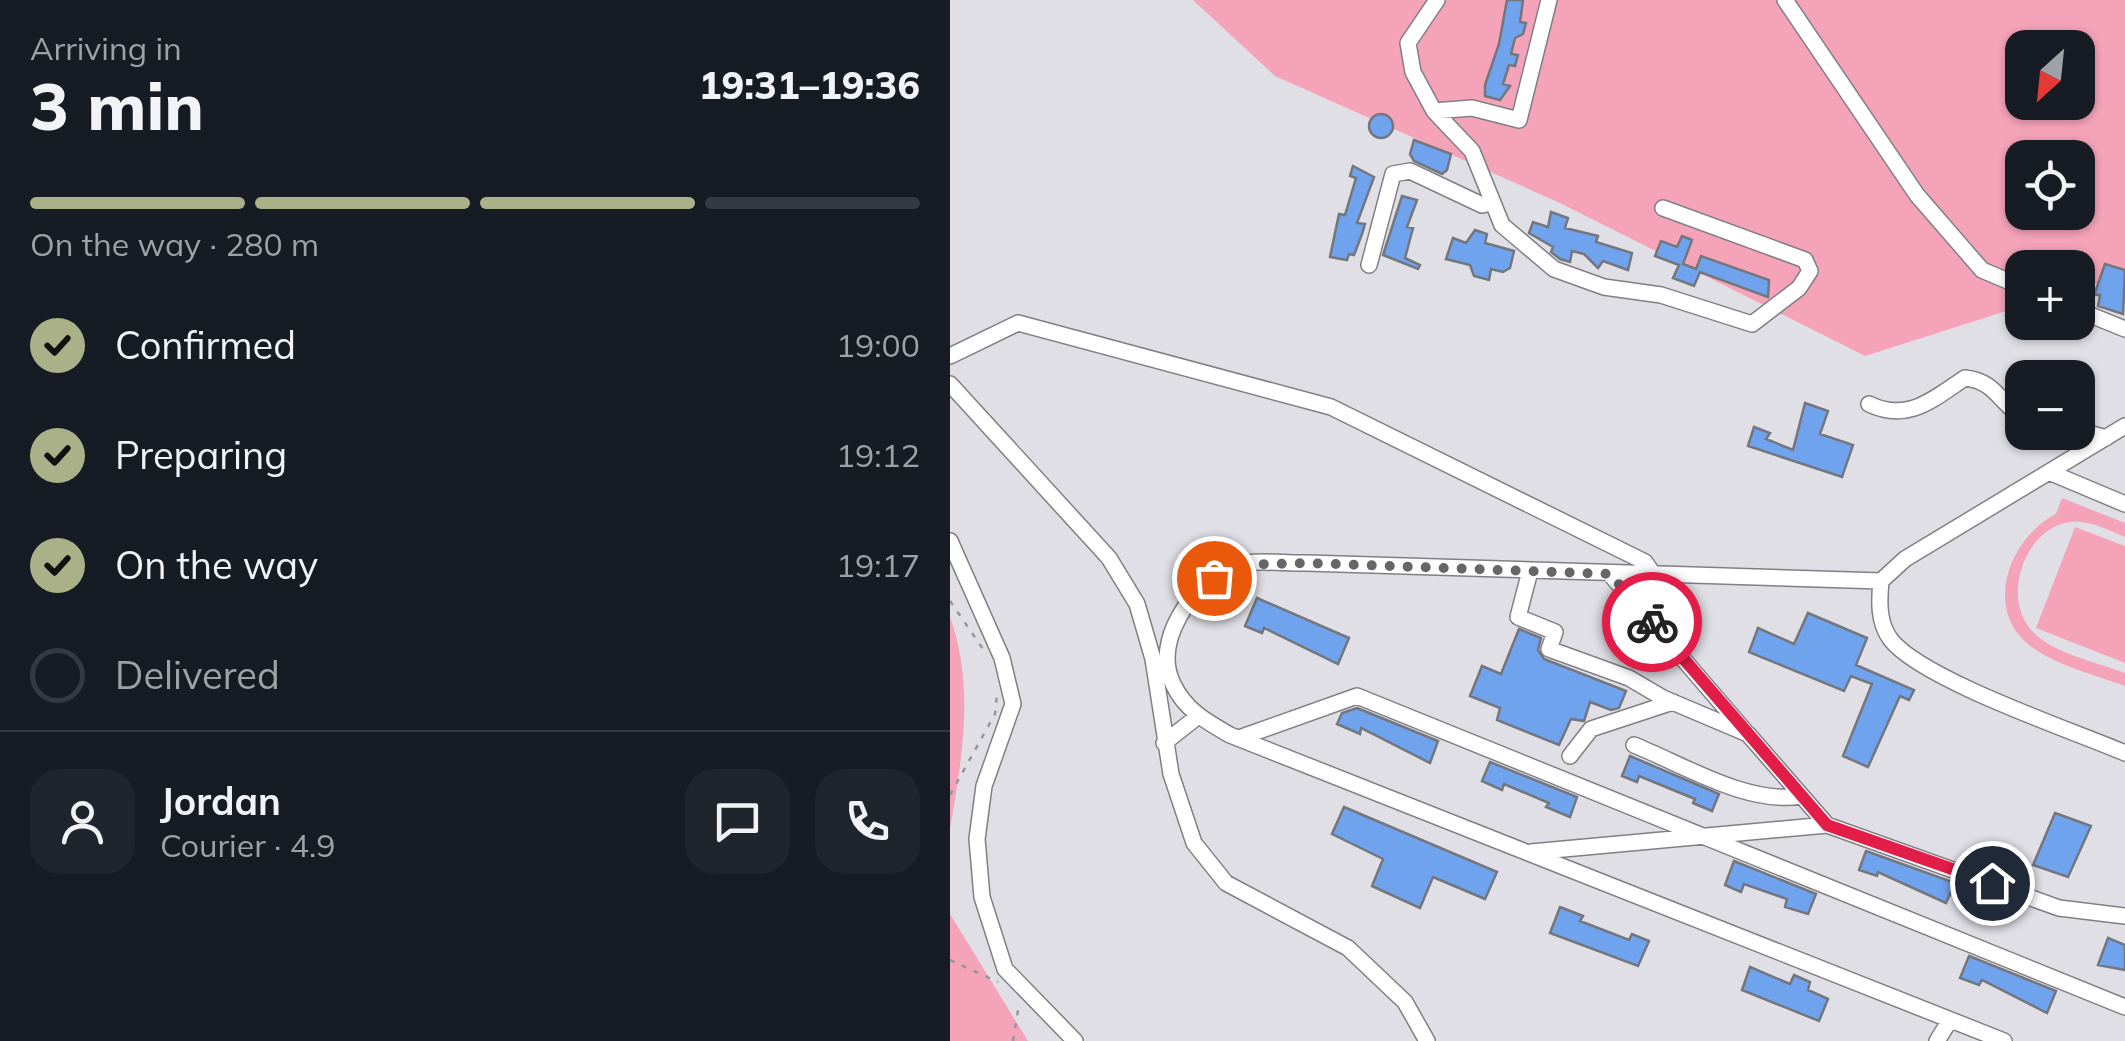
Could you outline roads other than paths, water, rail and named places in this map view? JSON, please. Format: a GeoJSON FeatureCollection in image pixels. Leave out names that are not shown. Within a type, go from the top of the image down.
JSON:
{"type":"FeatureCollection","features":[{"type":"Feature","properties":{"kind":"street"},"geometry":{"type":"LineString","coordinates":[[1438,0],[1408,43],[1413,72],[1434,111],[1472,151],[1502,226],[1554,269],[1604,287],[1662,294],[1752,324],[1799,288],[1810,271],[1805,260],[1663,208]]}},
{"type":"Feature","properties":{"kind":"street"},"geometry":{"type":"LineString","coordinates":[[1434,111],[1472,108],[1520,120],[1549,0]]}},
{"type":"Feature","properties":{"kind":"street"},"geometry":{"type":"LineString","coordinates":[[1785,0],[1918,195],[1982,270],[2005,280]]}},
{"type":"Feature","properties":{"kind":"street"},"geometry":{"type":"LineString","coordinates":[[1369,265],[1394,174],[1410,171],[1482,206],[1492,203]]}},
{"type":"Feature","properties":{"kind":"street"},"geometry":{"type":"LineString","coordinates":[[2095,317],[2125,329]]}},
{"type":"Feature","properties":{"kind":"street"},"geometry":{"type":"LineString","coordinates":[[950,356],[1000,328],[1032,324],[1054,336],[1278,390],[1383,430],[1645,562],[1654,575]]}},
{"type":"Feature","properties":{"kind":"street"},"geometry":{"type":"LineString","coordinates":[[1869,404],[1899,413],[1920,408],[1965,378],[1982,380],[2005,399]]}},
{"type":"Feature","properties":{"kind":"street"},"geometry":{"type":"LineString","coordinates":[[950,384],[1109,558],[1137,604],[1152,659],[1164,743],[1194,843],[1226,883],[1348,948],[1405,1002],[1427,1041]]}},
{"type":"Feature","properties":{"kind":"street"},"geometry":{"type":"LineString","coordinates":[[2004,1041],[1239,738],[1197,717],[1171,682],[1169,654],[1176,621],[1196,592],[1232,565],[1881,581],[1906,560],[2125,426]]}},
{"type":"Feature","properties":{"kind":"street"},"geometry":{"type":"LineString","coordinates":[[2095,435],[2106,438]]}},
{"type":"Feature","properties":{"kind":"street"},"geometry":{"type":"LineString","coordinates":[[2049,472],[2125,504]]}},
{"type":"Feature","properties":{"kind":"street"},"geometry":{"type":"LineString","coordinates":[[950,541],[1002,658],[1013,704],[984,786],[977,838],[982,897],[1004,970],[1075,1041]]}},
{"type":"Feature","properties":{"kind":"street"},"geometry":{"type":"LineString","coordinates":[[1530,571],[1518,618],[1555,632],[1548,650],[1629,678],[1748,734]]}},
{"type":"Feature","properties":{"kind":"street"},"geometry":{"type":"LineString","coordinates":[[1610,574],[1827,825]]}},
{"type":"Feature","properties":{"kind":"street"},"geometry":{"type":"LineString","coordinates":[[1881,581],[1878,606],[1889,637],[1917,665],[2125,753]]}},
{"type":"Feature","properties":{"kind":"street"},"geometry":{"type":"LineString","coordinates":[[1239,738],[1358,696],[2125,1006]]}},
{"type":"Feature","properties":{"kind":"street"},"geometry":{"type":"LineString","coordinates":[[1570,756],[1590,728],[1673,702]]}},
{"type":"Feature","properties":{"kind":"street"},"geometry":{"type":"LineString","coordinates":[[1164,743],[1197,717]]}},
{"type":"Feature","properties":{"kind":"street"},"geometry":{"type":"LineString","coordinates":[[1634,745],[1758,795],[1781,800],[1802,796]]}},
{"type":"Feature","properties":{"kind":"street"},"geometry":{"type":"LineString","coordinates":[[1527,852],[1827,825],[2060,908],[2125,916]]}},
{"type":"Feature","properties":{"kind":"street"},"geometry":{"type":"LineString","coordinates":[[1938,1041],[1950,1020]]}}]}
